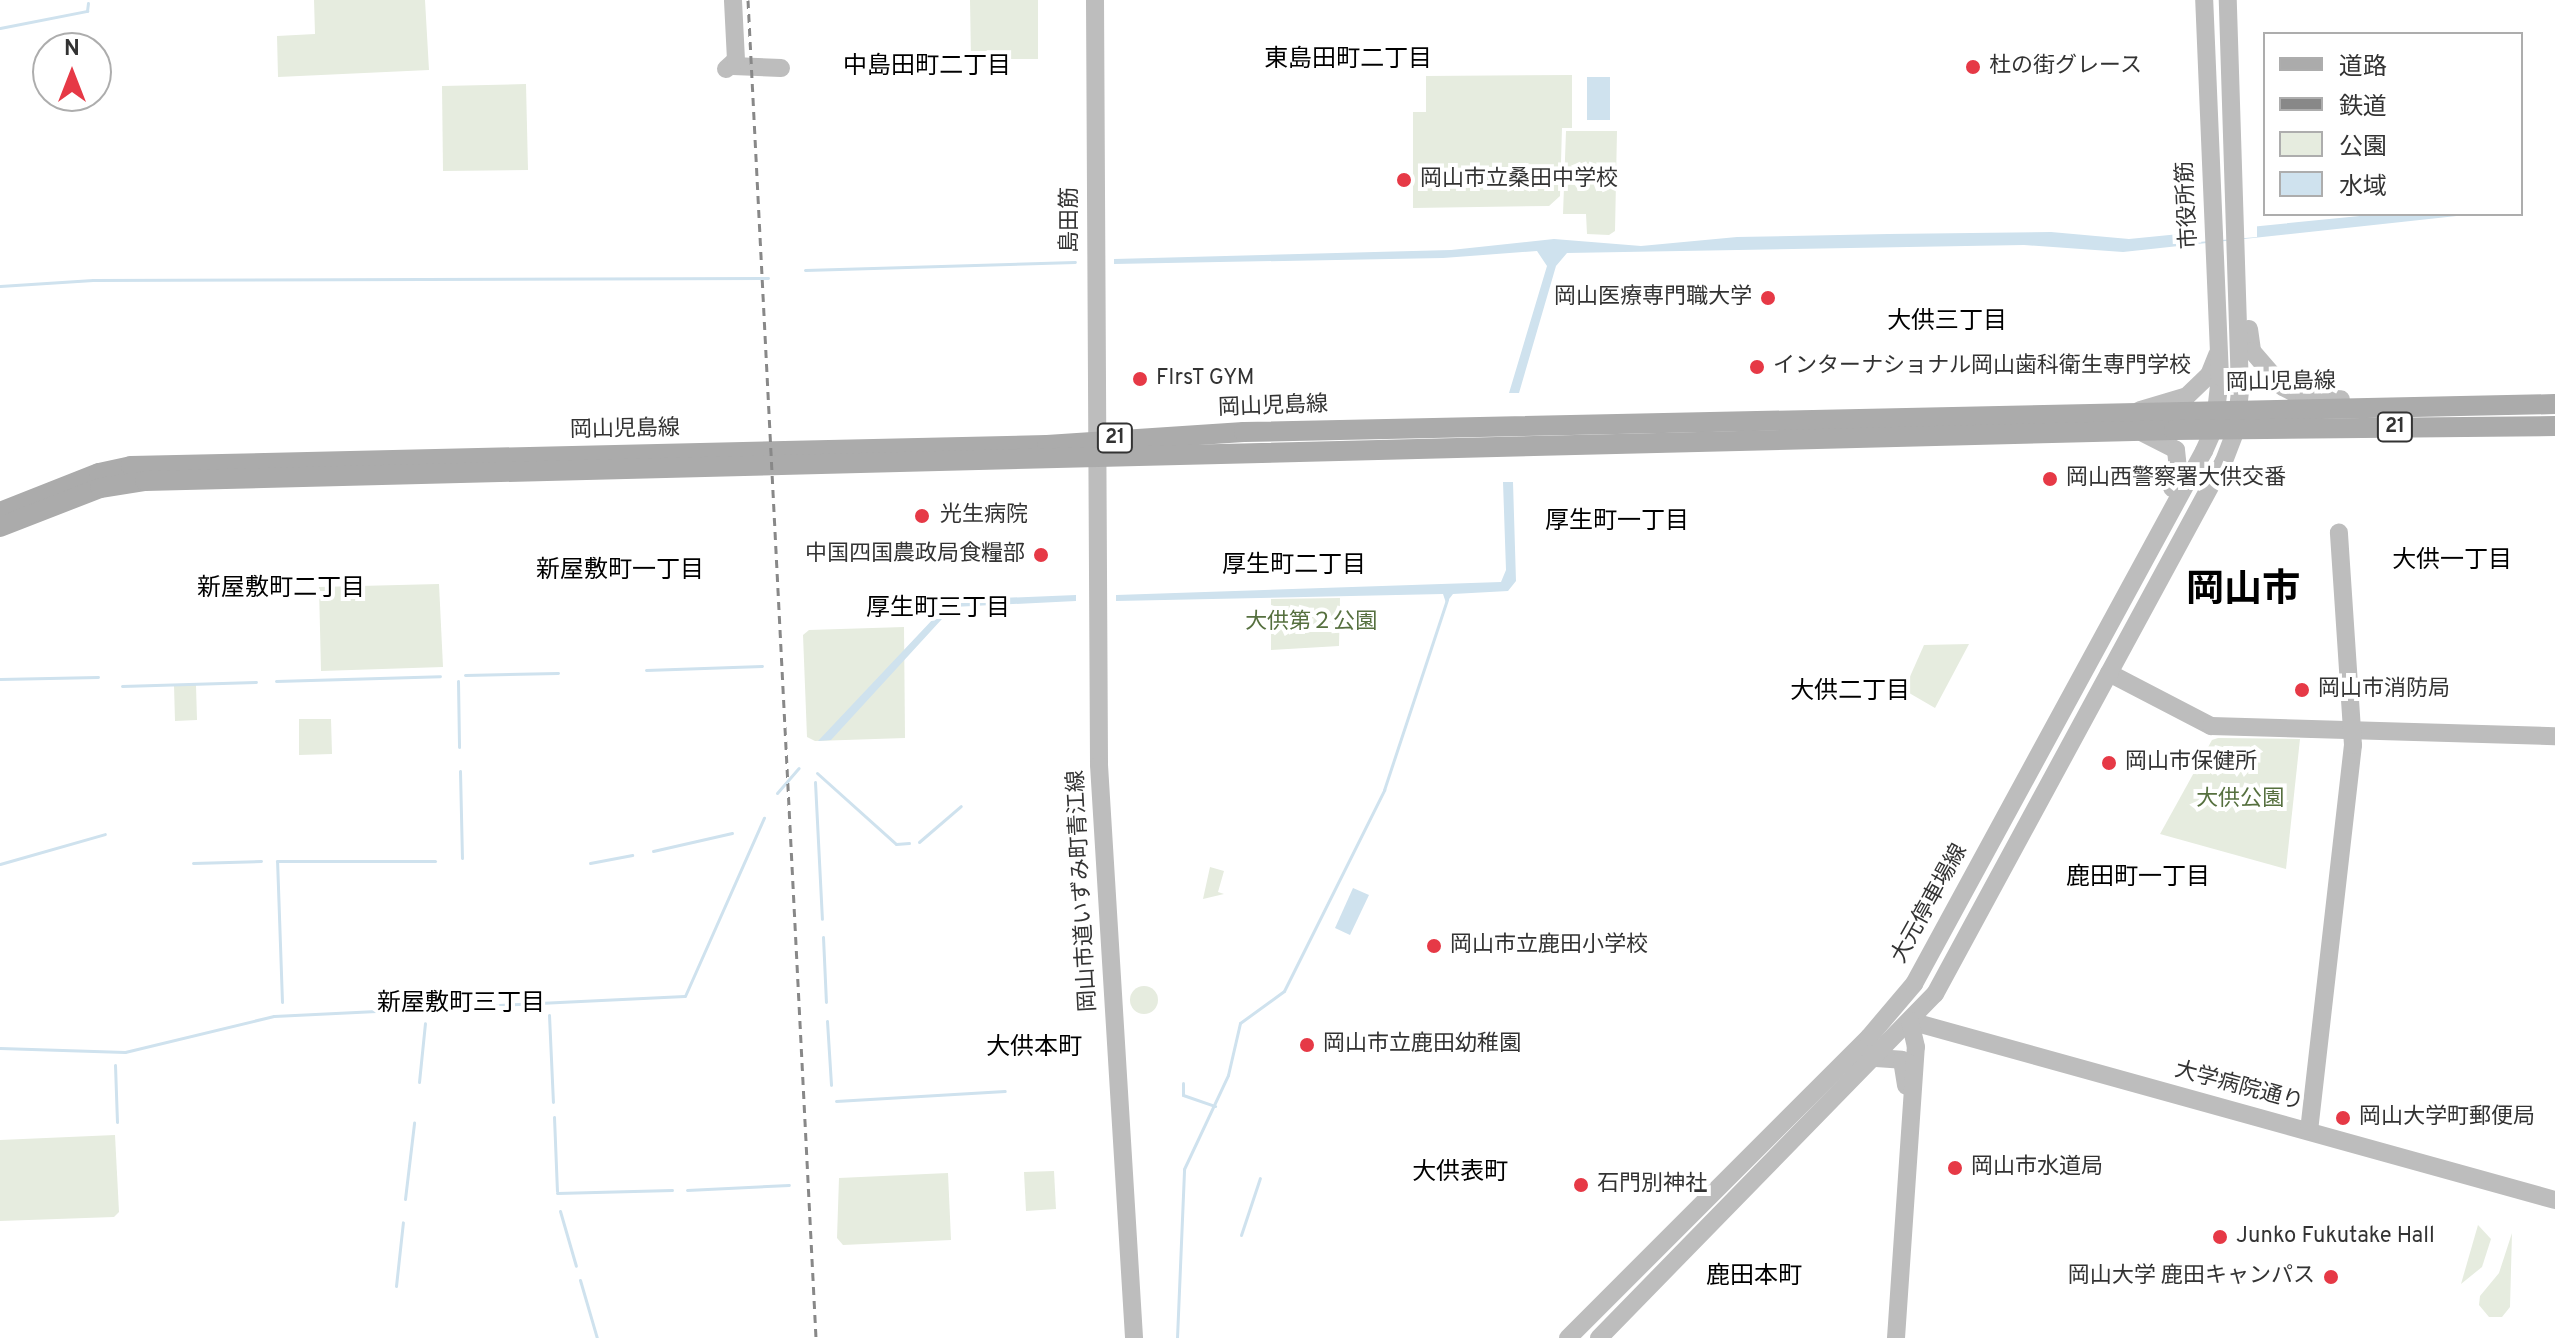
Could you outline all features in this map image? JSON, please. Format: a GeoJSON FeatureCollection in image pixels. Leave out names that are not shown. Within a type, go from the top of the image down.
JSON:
{"type":"FeatureCollection","features":[{"type":"Feature","properties":{"kind":"main road","name":"岡山児島線"},"geometry":{"type":"LineString","coordinates":[[0,527],[100,488],[132,482],[1095,449],[1244,432],[2218,408],[2555,404]]}},
{"type":"Feature","properties":{"kind":"main road","name":"岡山児島線"},"geometry":{"type":"LineString","coordinates":[[0,512],[99,473],[131,466],[2214,429],[2555,426]]}},
{"type":"Feature","properties":{"kind":"street"},"geometry":{"type":"LineString","coordinates":[[733,0],[730,68],[781,68]]}},
{"type":"Feature","properties":{"kind":"street","name":"島田筋"},"geometry":{"type":"LineString","coordinates":[[1095,0],[1095,449]]}},
{"type":"Feature","properties":{"kind":"street","name":"市役所筋"},"geometry":{"type":"LineString","coordinates":[[2204,0],[2218,408]]}},
{"type":"Feature","properties":{"kind":"street","name":"市役所筋"},"geometry":{"type":"LineString","coordinates":[[2228,0],[2239,408]]}},
{"type":"Feature","properties":{"kind":"street"},"geometry":{"type":"LineString","coordinates":[[2237,294],[2249,314],[2252,351],[2283,387],[2304,398],[2371,406]]}},
{"type":"Feature","properties":{"kind":"street"},"geometry":{"type":"LineString","coordinates":[[2140,410],[2187,396],[2209,375],[2218,350]]}},
{"type":"Feature","properties":{"kind":"street","name":"大元停車場線"},"geometry":{"type":"LineString","coordinates":[[1568,1338],[1869,1037],[1914,984],[2214,429],[2218,408]]}},
{"type":"Feature","properties":{"kind":"street","name":"大元停車場線"},"geometry":{"type":"LineString","coordinates":[[1599,1338],[1876,1058],[1935,994],[2224,461],[2236,429],[2239,408]]}},
{"type":"Feature","properties":{"kind":"street"},"geometry":{"type":"LineString","coordinates":[[2141,432],[2165,440],[2176,450],[2180,463],[2179,477],[2159,512],[2157,532]]}},
{"type":"Feature","properties":{"kind":"street","name":"岡山市道いずみ町青江線"},"geometry":{"type":"LineString","coordinates":[[1095,449],[1099,765],[1134,1338]]}},
{"type":"Feature","properties":{"kind":"street"},"geometry":{"type":"LineString","coordinates":[[2309,1131],[2353,731],[2339,532]]}},
{"type":"Feature","properties":{"kind":"street"},"geometry":{"type":"LineString","coordinates":[[2109,673],[2211,726],[2555,736]]}},
{"type":"Feature","properties":{"kind":"street"},"geometry":{"type":"LineString","coordinates":[[1896,1338],[1916,1047],[1910,1021]]}},
{"type":"Feature","properties":{"kind":"street","name":"大学病院通り"},"geometry":{"type":"LineString","coordinates":[[1910,1021],[2555,1200]]}},
{"type":"Feature","properties":{"kind":"street"},"geometry":{"type":"LineString","coordinates":[[1876,1058],[1902,1060],[1913,1097]]}},
{"type":"Feature","properties":{"kind":"green space"},"geometry":{"type":"Polygon","coordinates":[[[314,0],[425,0],[429,70],[278,77],[277,36],[315,34],[314,0]]]}},
{"type":"Feature","properties":{"kind":"green space"},"geometry":{"type":"Polygon","coordinates":[[[970,0],[1038,0],[1038,59],[971,59],[970,0]]]}},
{"type":"Feature","properties":{"kind":"green space"},"geometry":{"type":"Polygon","coordinates":[[[1572,75],[1572,128],[1562,128],[1560,196],[1549,206],[1413,208],[1413,112],[1426,112],[1426,76],[1572,75]]]}},
{"type":"Feature","properties":{"kind":"green space"},"geometry":{"type":"Polygon","coordinates":[[[526,84],[528,170],[443,171],[442,86],[526,84]]]}},
{"type":"Feature","properties":{"kind":"green space"},"geometry":{"type":"Polygon","coordinates":[[[1566,131],[1617,131],[1615,231],[1609,235],[1587,234],[1586,214],[1563,214],[1566,131]]]}},
{"type":"Feature","properties":{"kind":"green space"},"geometry":{"type":"Polygon","coordinates":[[[439,584],[443,667],[321,671],[319,587],[439,584]]]}},
{"type":"Feature","properties":{"kind":"green space","name":"大供第２公園"},"geometry":{"type":"Polygon","coordinates":[[[1340,598],[1339,646],[1271,650],[1271,599],[1340,598]]]}},
{"type":"Feature","properties":{"kind":"green space"},"geometry":{"type":"Polygon","coordinates":[[[904,627],[905,738],[815,741],[807,737],[803,635],[809,630],[904,627]]]}},
{"type":"Feature","properties":{"kind":"green space"},"geometry":{"type":"Polygon","coordinates":[[[1969,644],[1935,708],[1904,690],[1924,645],[1969,644]]]}},
{"type":"Feature","properties":{"kind":"green space"},"geometry":{"type":"Polygon","coordinates":[[[174,685],[196,685],[197,720],[175,721],[174,685]]]}},
{"type":"Feature","properties":{"kind":"green space"},"geometry":{"type":"Polygon","coordinates":[[[299,719],[331,719],[332,754],[299,755],[299,719]]]}},
{"type":"Feature","properties":{"kind":"green space","name":"大供公園"},"geometry":{"type":"Polygon","coordinates":[[[2300,739],[2286,869],[2160,834],[2212,740],[2300,739]]]}},
{"type":"Feature","properties":{"kind":"green space"},"geometry":{"type":"Polygon","coordinates":[[[1210,867],[1224,871],[1218,892],[1224,894],[1203,899],[1210,867]]]}},
{"type":"Feature","properties":{"kind":"green space"},"geometry":{"type":"Polygon","coordinates":[[[1144,986],[1154,990],[1158,1000],[1154,1010],[1144,1014],[1134,1010],[1130,1000],[1134,990],[1144,986]]]}},
{"type":"Feature","properties":{"kind":"green space"},"geometry":{"type":"Polygon","coordinates":[[[115,1135],[119,1212],[114,1217],[0,1221],[0,1140],[115,1135]]]}},
{"type":"Feature","properties":{"kind":"green space"},"geometry":{"type":"Polygon","coordinates":[[[1054,1171],[1056,1209],[1026,1211],[1024,1172],[1054,1171]]]}},
{"type":"Feature","properties":{"kind":"green space"},"geometry":{"type":"Polygon","coordinates":[[[948,1173],[951,1240],[843,1245],[837,1238],[839,1178],[948,1173]]]}},
{"type":"Feature","properties":{"kind":"green space"},"geometry":{"type":"Polygon","coordinates":[[[2478,1225],[2491,1239],[2482,1267],[2461,1284],[2478,1225]]]}},
{"type":"Feature","properties":{"kind":"green space"},"geometry":{"type":"Polygon","coordinates":[[[2512,1233],[2510,1307],[2502,1317],[2489,1317],[2479,1305],[2480,1296],[2499,1273],[2512,1233]]]}},
{"type":"Feature","properties":{"kind":"water"},"geometry":{"type":"Polygon","coordinates":[[[1587,77],[1610,77],[1610,120],[1587,120],[1587,77]]]}},
{"type":"Feature","properties":{"kind":"water"},"geometry":{"type":"Polygon","coordinates":[[[2360,216],[2456,216],[2123,252],[2024,245],[1567,253],[1556,266],[1519,393],[1509,393],[1547,266],[1537,251],[1443,258],[1114,264],[1114,259],[1451,250],[1554,239],[1641,246],[1737,237],[2051,232],[2129,239],[2360,216]]]}},
{"type":"Feature","properties":{"kind":"water"},"geometry":{"type":"Polygon","coordinates":[[[1503,482],[1513,482],[1516,581],[1508,591],[1453,594],[1446,603],[1443,594],[1116,601],[1116,595],[1501,582],[1506,570],[1503,482]]]}},
{"type":"Feature","properties":{"kind":"water"},"geometry":{"type":"Polygon","coordinates":[[[1076,595],[1076,601],[953,607],[831,740],[818,741],[951,600],[1076,595]]]}},
{"type":"Feature","properties":{"kind":"water"},"geometry":{"type":"Polygon","coordinates":[[[1353,888],[1369,895],[1350,935],[1335,928],[1353,888]]]}},
{"type":"Feature","properties":{"kind":"pier"},"geometry":{"type":"Polygon","coordinates":[[[2257,225],[2257,237],[2187,243],[2187,231],[2257,225]]]}},
{"type":"Feature","properties":{"kind":"waterway"},"geometry":{"type":"LineString","coordinates":[[0,28],[87,11],[88,3]]}},
{"type":"Feature","properties":{"kind":"waterway"},"geometry":{"type":"LineString","coordinates":[[805,270],[1075,262]]}},
{"type":"Feature","properties":{"kind":"waterway"},"geometry":{"type":"LineString","coordinates":[[0,286],[93,280],[768,278]]}},
{"type":"Feature","properties":{"kind":"waterway"},"geometry":{"type":"LineString","coordinates":[[1177,1338],[1184,1169],[1228,1075],[1240,1023],[1284,991],[1384,790],[1447,599]]}},
{"type":"Feature","properties":{"kind":"waterway"},"geometry":{"type":"LineString","coordinates":[[646,670],[762,666]]}},
{"type":"Feature","properties":{"kind":"waterway"},"geometry":{"type":"LineString","coordinates":[[465,675],[558,673]]}},
{"type":"Feature","properties":{"kind":"waterway"},"geometry":{"type":"LineString","coordinates":[[276,681],[440,676]]}},
{"type":"Feature","properties":{"kind":"waterway"},"geometry":{"type":"LineString","coordinates":[[0,679],[98,677]]}},
{"type":"Feature","properties":{"kind":"waterway"},"geometry":{"type":"LineString","coordinates":[[458,681],[459,747]]}},
{"type":"Feature","properties":{"kind":"waterway"},"geometry":{"type":"LineString","coordinates":[[122,686],[256,682]]}},
{"type":"Feature","properties":{"kind":"waterway"},"geometry":{"type":"LineString","coordinates":[[777,793],[799,768]]}},
{"type":"Feature","properties":{"kind":"waterway"},"geometry":{"type":"LineString","coordinates":[[460,771],[462,858]]}},
{"type":"Feature","properties":{"kind":"waterway"},"geometry":{"type":"LineString","coordinates":[[817,773],[896,844],[909,843]]}},
{"type":"Feature","properties":{"kind":"waterway"},"geometry":{"type":"LineString","coordinates":[[815,782],[822,919]]}},
{"type":"Feature","properties":{"kind":"waterway"},"geometry":{"type":"LineString","coordinates":[[919,842],[961,806]]}},
{"type":"Feature","properties":{"kind":"waterway"},"geometry":{"type":"LineString","coordinates":[[0,1048],[125,1052],[274,1016],[685,996],[764,818]]}},
{"type":"Feature","properties":{"kind":"waterway"},"geometry":{"type":"LineString","coordinates":[[653,851],[732,833]]}},
{"type":"Feature","properties":{"kind":"waterway"},"geometry":{"type":"LineString","coordinates":[[0,864],[105,834]]}},
{"type":"Feature","properties":{"kind":"waterway"},"geometry":{"type":"LineString","coordinates":[[590,863],[632,855]]}},
{"type":"Feature","properties":{"kind":"waterway"},"geometry":{"type":"LineString","coordinates":[[193,863],[261,861]]}},
{"type":"Feature","properties":{"kind":"waterway"},"geometry":{"type":"LineString","coordinates":[[282,1002],[277,861],[435,861]]}},
{"type":"Feature","properties":{"kind":"waterway"},"geometry":{"type":"LineString","coordinates":[[823,937],[826,1002]]}},
{"type":"Feature","properties":{"kind":"waterway"},"geometry":{"type":"LineString","coordinates":[[549,1015],[553,1102]]}},
{"type":"Feature","properties":{"kind":"waterway"},"geometry":{"type":"LineString","coordinates":[[827,1021],[831,1085]]}},
{"type":"Feature","properties":{"kind":"waterway"},"geometry":{"type":"LineString","coordinates":[[419,1082],[425,1023]]}},
{"type":"Feature","properties":{"kind":"waterway"},"geometry":{"type":"LineString","coordinates":[[115,1065],[117,1122]]}},
{"type":"Feature","properties":{"kind":"waterway"},"geometry":{"type":"LineString","coordinates":[[1183,1083],[1183,1095],[1215,1106]]}},
{"type":"Feature","properties":{"kind":"waterway"},"geometry":{"type":"LineString","coordinates":[[836,1101],[1005,1091]]}},
{"type":"Feature","properties":{"kind":"waterway"},"geometry":{"type":"LineString","coordinates":[[554,1117],[557,1191]]}},
{"type":"Feature","properties":{"kind":"waterway"},"geometry":{"type":"LineString","coordinates":[[405,1199],[414,1123]]}},
{"type":"Feature","properties":{"kind":"waterway"},"geometry":{"type":"LineString","coordinates":[[1241,1235],[1260,1178]]}},
{"type":"Feature","properties":{"kind":"waterway"},"geometry":{"type":"LineString","coordinates":[[687,1190],[789,1185]]}},
{"type":"Feature","properties":{"kind":"waterway"},"geometry":{"type":"LineString","coordinates":[[557,1193],[672,1190]]}},
{"type":"Feature","properties":{"kind":"waterway"},"geometry":{"type":"LineString","coordinates":[[560,1211],[576,1266]]}},
{"type":"Feature","properties":{"kind":"waterway"},"geometry":{"type":"LineString","coordinates":[[396,1286],[403,1222]]}},
{"type":"Feature","properties":{"kind":"waterway"},"geometry":{"type":"LineString","coordinates":[[580,1280],[597,1338]]}},
{"type":"Feature","properties":{"kind":"railway"},"geometry":{"type":"LineString","coordinates":[[748,0],[816,1338]]}},
{"type":"Feature","properties":{"kind":"place","name":"杜の街グレース"},"geometry":{"type":"Point","coordinates":[1973,67]}},
{"type":"Feature","properties":{"kind":"place","name":"岡山市立桑田中学校"},"geometry":{"type":"Point","coordinates":[1404,180]}},
{"type":"Feature","properties":{"kind":"place","name":"岡山医療専門職大学"},"geometry":{"type":"Point","coordinates":[1768,298]}},
{"type":"Feature","properties":{"kind":"place","name":"インターナショナル岡山歯科衛生専門学校"},"geometry":{"type":"Point","coordinates":[1757,367]}},
{"type":"Feature","properties":{"kind":"place","name":"FIrsT GYM"},"geometry":{"type":"Point","coordinates":[1140,379]}},
{"type":"Feature","properties":{"kind":"place","name":"岡山西警察署大供交番"},"geometry":{"type":"Point","coordinates":[2050,479]}},
{"type":"Feature","properties":{"kind":"place","name":"光生病院"},"geometry":{"type":"Point","coordinates":[922,516]}},
{"type":"Feature","properties":{"kind":"place","name":"中国四国農政局食糧部"},"geometry":{"type":"Point","coordinates":[1041,555]}},
{"type":"Feature","properties":{"kind":"place","name":"岡山市消防局"},"geometry":{"type":"Point","coordinates":[2302,690]}},
{"type":"Feature","properties":{"kind":"place","name":"岡山市保健所"},"geometry":{"type":"Point","coordinates":[2109,763]}},
{"type":"Feature","properties":{"kind":"place","name":"岡山市立鹿田小学校"},"geometry":{"type":"Point","coordinates":[1434,946]}},
{"type":"Feature","properties":{"kind":"place","name":"岡山市立鹿田幼稚園"},"geometry":{"type":"Point","coordinates":[1307,1045]}},
{"type":"Feature","properties":{"kind":"place","name":"岡山大学町郵便局"},"geometry":{"type":"Point","coordinates":[2343,1118]}},
{"type":"Feature","properties":{"kind":"place","name":"岡山市水道局"},"geometry":{"type":"Point","coordinates":[1955,1168]}},
{"type":"Feature","properties":{"kind":"place","name":"石門別神社"},"geometry":{"type":"Point","coordinates":[1581,1185]}},
{"type":"Feature","properties":{"kind":"place","name":"Junko Fukutake Hall"},"geometry":{"type":"Point","coordinates":[2220,1237]}},
{"type":"Feature","properties":{"kind":"place","name":"岡山大学 鹿田キャンパス"},"geometry":{"type":"Point","coordinates":[2331,1277]}},
{"type":"Feature","properties":{"kind":"district","name":"東島田町二丁目"},"geometry":{"type":"Point","coordinates":[1348,61]}},
{"type":"Feature","properties":{"kind":"district","name":"中島田町二丁目"},"geometry":{"type":"Point","coordinates":[927,68]}},
{"type":"Feature","properties":{"kind":"district","name":"大供三丁目"},"geometry":{"type":"Point","coordinates":[1947,323]}},
{"type":"Feature","properties":{"kind":"district","name":"厚生町一丁目"},"geometry":{"type":"Point","coordinates":[1617,523]}},
{"type":"Feature","properties":{"kind":"district","name":"大供一丁目"},"geometry":{"type":"Point","coordinates":[2452,562]}},
{"type":"Feature","properties":{"kind":"district","name":"厚生町二丁目"},"geometry":{"type":"Point","coordinates":[1294,567]}},
{"type":"Feature","properties":{"kind":"district","name":"新屋敷町一丁目"},"geometry":{"type":"Point","coordinates":[620,572]}},
{"type":"Feature","properties":{"kind":"district","name":"新屋敷町二丁目"},"geometry":{"type":"Point","coordinates":[281,590]}},
{"type":"Feature","properties":{"kind":"district","name":"岡山市"},"geometry":{"type":"Point","coordinates":[2243,592]}},
{"type":"Feature","properties":{"kind":"district","name":"厚生町三丁目"},"geometry":{"type":"Point","coordinates":[938,610]}},
{"type":"Feature","properties":{"kind":"district","name":"大供二丁目"},"geometry":{"type":"Point","coordinates":[1850,693]}},
{"type":"Feature","properties":{"kind":"district","name":"鹿田町一丁目"},"geometry":{"type":"Point","coordinates":[2138,879]}},
{"type":"Feature","properties":{"kind":"district","name":"新屋敷町三丁目"},"geometry":{"type":"Point","coordinates":[461,1005]}},
{"type":"Feature","properties":{"kind":"district","name":"大供本町"},"geometry":{"type":"Point","coordinates":[1034,1049]}},
{"type":"Feature","properties":{"kind":"district","name":"大供表町"},"geometry":{"type":"Point","coordinates":[1460,1174]}},
{"type":"Feature","properties":{"kind":"district","name":"鹿田本町"},"geometry":{"type":"Point","coordinates":[1754,1278]}}]}
